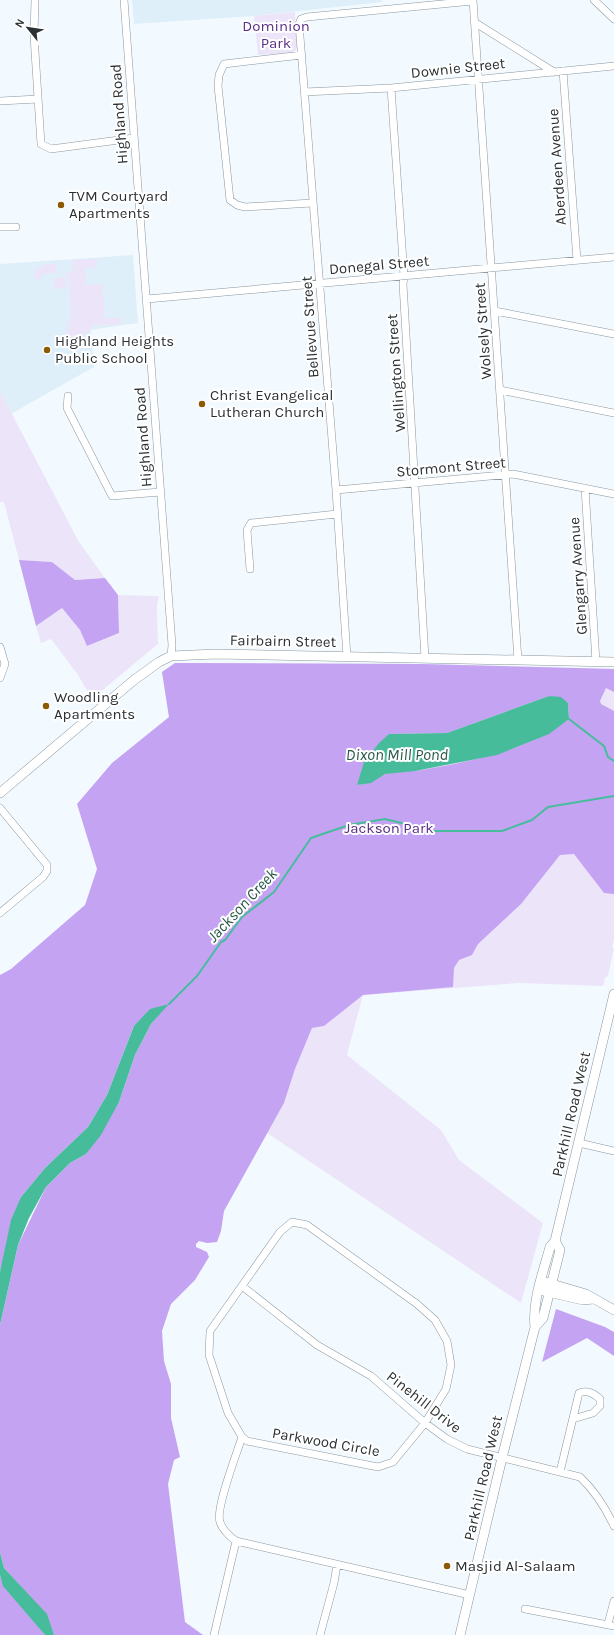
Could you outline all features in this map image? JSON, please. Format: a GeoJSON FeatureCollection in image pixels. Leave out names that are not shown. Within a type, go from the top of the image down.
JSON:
{"type":"FeatureCollection","features":[{"type":"Feature","properties":{"kind":"main road","name":"Fairbairn Street"},"geometry":{"type":"LineString","coordinates":[[0,793],[134,680],[159,662],[171,656],[216,654],[614,662]]}},
{"type":"Feature","properties":{"kind":"main road","name":"Parkhill Road West"},"geometry":{"type":"LineString","coordinates":[[460,1635],[535,1327],[533,1314],[550,1247],[555,1240],[614,994]]}},
{"type":"Feature","properties":{"kind":"main road","name":"Parkhill Road West"},"geometry":{"type":"LineString","coordinates":[[535,1327],[543,1318],[560,1250],[555,1240]]}},
{"type":"Feature","properties":{"kind":"main road"},"geometry":{"type":"LineString","coordinates":[[540,1286],[586,1294],[614,1310]]}},
{"type":"Feature","properties":{"kind":"street"},"geometry":{"type":"LineString","coordinates":[[36,0],[34,36],[41,144],[51,149],[134,138]]}},
{"type":"Feature","properties":{"kind":"street","name":"Highland Road"},"geometry":{"type":"LineString","coordinates":[[124,0],[172,645],[171,656]]}},
{"type":"Feature","properties":{"kind":"street","name":"Bellevue Street"},"geometry":{"type":"LineString","coordinates":[[346,657],[336,490],[320,284],[312,203],[299,24],[301,19],[307,17],[473,0]]}},
{"type":"Feature","properties":{"kind":"street","name":"Wolsely Street"},"geometry":{"type":"LineString","coordinates":[[473,0],[518,660]]}},
{"type":"Feature","properties":{"kind":"street"},"geometry":{"type":"LineString","coordinates":[[594,0],[613,14]]}},
{"type":"Feature","properties":{"kind":"street"},"geometry":{"type":"LineString","coordinates":[[474,22],[554,72]]}},
{"type":"Feature","properties":{"kind":"street"},"geometry":{"type":"LineString","coordinates":[[302,55],[224,64],[219,75],[218,86],[230,200],[237,205],[245,207],[312,203]]}},
{"type":"Feature","properties":{"kind":"street","name":"Downie Street"},"geometry":{"type":"LineString","coordinates":[[304,92],[392,88],[614,66]]}},
{"type":"Feature","properties":{"kind":"street","name":"Aberdeen Avenue"},"geometry":{"type":"LineString","coordinates":[[563,71],[576,260]]}},
{"type":"Feature","properties":{"kind":"street","name":"Wellington Street"},"geometry":{"type":"LineString","coordinates":[[392,88],[425,658]]}},
{"type":"Feature","properties":{"kind":"street"},"geometry":{"type":"LineString","coordinates":[[0,100],[38,98]]}},
{"type":"Feature","properties":{"kind":"street"},"geometry":{"type":"LineString","coordinates":[[0,227],[16,227]]}},
{"type":"Feature","properties":{"kind":"street","name":"Donegal Street"},"geometry":{"type":"LineString","coordinates":[[147,299],[614,257]]}},
{"type":"Feature","properties":{"kind":"street"},"geometry":{"type":"LineString","coordinates":[[495,311],[614,334]]}},
{"type":"Feature","properties":{"kind":"street"},"geometry":{"type":"LineString","coordinates":[[500,390],[614,413]]}},
{"type":"Feature","properties":{"kind":"street"},"geometry":{"type":"LineString","coordinates":[[68,396],[67,408],[112,496],[160,492]]}},
{"type":"Feature","properties":{"kind":"street","name":"Stormont Street"},"geometry":{"type":"LineString","coordinates":[[336,490],[513,474],[614,494]]}},
{"type":"Feature","properties":{"kind":"street","name":"Glengarry Avenue"},"geometry":{"type":"LineString","coordinates":[[585,488],[596,662]]}},
{"type":"Feature","properties":{"kind":"street"},"geometry":{"type":"LineString","coordinates":[[250,569],[247,530],[251,523],[337,514]]}},
{"type":"Feature","properties":{"kind":"street"},"geometry":{"type":"LineString","coordinates":[[0,647],[6,664],[0,678]]}},
{"type":"Feature","properties":{"kind":"street"},"geometry":{"type":"LineString","coordinates":[[0,808],[44,860],[47,865],[47,872],[0,913]]}},
{"type":"Feature","properties":{"kind":"street"},"geometry":{"type":"LineString","coordinates":[[579,1143],[614,1151]]}},
{"type":"Feature","properties":{"kind":"street","name":"Parkwood Circle"},"geometry":{"type":"LineString","coordinates":[[292,1222],[307,1224],[417,1304],[435,1320],[447,1341],[451,1365],[446,1389],[425,1423],[393,1462],[378,1467],[247,1441],[242,1437],[228,1413],[209,1355],[210,1331],[280,1232],[292,1222]]}},
{"type":"Feature","properties":{"kind":"street","name":"Pinehill Drive"},"geometry":{"type":"LineString","coordinates":[[242,1286],[318,1345],[371,1376],[425,1423],[447,1439],[466,1449],[580,1477],[611,1512],[614,1526]]}},
{"type":"Feature","properties":{"kind":"street"},"geometry":{"type":"LineString","coordinates":[[560,1472],[573,1419]]}},
{"type":"Feature","properties":{"kind":"street"},"geometry":{"type":"LineString","coordinates":[[242,1437],[220,1505],[219,1521],[230,1537],[236,1540],[337,1565],[470,1595]]}},
{"type":"Feature","properties":{"kind":"street"},"geometry":{"type":"LineString","coordinates":[[214,1635],[236,1540]]}},
{"type":"Feature","properties":{"kind":"street"},"geometry":{"type":"LineString","coordinates":[[320,1635],[334,1584],[337,1565]]}},
{"type":"Feature","properties":{"kind":"street"},"geometry":{"type":"LineString","coordinates":[[525,1609],[611,1625],[614,1601]]}},
{"type":"Feature","properties":{"kind":"shaded area"},"geometry":{"type":"Polygon","coordinates":[[[132,0],[382,0],[382,2],[254,16],[134,24],[132,0]]]}},
{"type":"Feature","properties":{"kind":"shaded area","name":"Highland Heights Public School"},"geometry":{"type":"Polygon","coordinates":[[[133,255],[138,323],[91,330],[94,367],[11,414],[0,391],[0,264],[133,255]]]}},
{"type":"Feature","properties":{"kind":"green space","name":"Dominion Park"},"geometry":{"type":"Polygon","coordinates":[[[295,12],[297,48],[294,53],[258,55],[254,16],[295,12]]]}},
{"type":"Feature","properties":{"kind":"green space"},"geometry":{"type":"Polygon","coordinates":[[[97,259],[97,267],[85,268],[86,285],[102,284],[105,319],[121,317],[122,324],[94,325],[86,334],[67,338],[71,313],[67,272],[73,271],[72,260],[97,259]]]}},
{"type":"Feature","properties":{"kind":"green space"},"geometry":{"type":"Polygon","coordinates":[[[56,263],[57,273],[42,274],[42,279],[35,279],[35,269],[42,269],[42,265],[56,263]]]}},
{"type":"Feature","properties":{"kind":"green space"},"geometry":{"type":"Polygon","coordinates":[[[66,277],[66,288],[55,289],[54,278],[66,277]]]}},
{"type":"Feature","properties":{"kind":"green space"},"geometry":{"type":"Polygon","coordinates":[[[0,391],[79,542],[105,578],[75,580],[52,562],[19,560],[4,502],[0,502],[0,391]]]}},
{"type":"Feature","properties":{"kind":"green space"},"geometry":{"type":"Polygon","coordinates":[[[19,560],[52,562],[75,580],[105,578],[118,595],[119,633],[87,646],[80,630],[62,608],[36,626],[19,560]]]}},
{"type":"Feature","properties":{"kind":"green space"},"geometry":{"type":"Polygon","coordinates":[[[118,595],[159,596],[157,606],[158,644],[92,699],[78,675],[51,639],[41,643],[36,626],[62,608],[80,630],[87,646],[119,633],[118,595]]]}},
{"type":"Feature","properties":{"kind":"green space","name":"Jackson Park"},"geometry":{"type":"Polygon","coordinates":[[[175,663],[422,664],[614,669],[614,940],[612,947],[614,948],[608,976],[605,978],[603,986],[519,983],[363,995],[347,1055],[441,1130],[459,1160],[543,1223],[521,1303],[267,1133],[284,1103],[295,1069],[312,1028],[324,1026],[169,717],[162,672],[175,663]]]}},
{"type":"Feature","properties":{"kind":"green space"},"geometry":{"type":"Polygon","coordinates":[[[175,663],[422,664],[614,669],[614,692],[606,688],[600,701],[601,704],[614,711],[614,894],[604,893],[574,854],[560,855],[521,904],[478,944],[472,955],[459,960],[454,968],[453,987],[363,995],[324,1026],[312,1028],[295,1069],[284,1103],[224,1211],[221,1231],[217,1242],[207,1243],[199,1241],[196,1244],[196,1247],[207,1252],[209,1257],[195,1280],[171,1304],[162,1331],[164,1361],[171,1384],[171,1418],[180,1457],[174,1460],[168,1484],[185,1622],[203,1635],[54,1635],[46,1614],[4,1568],[0,1552],[0,1325],[18,1245],[46,1187],[70,1163],[86,1154],[119,1102],[135,1055],[151,1024],[168,1004],[134,1026],[107,1095],[88,1127],[45,1168],[21,1197],[0,1272],[0,975],[11,969],[85,905],[97,869],[77,804],[112,763],[169,717],[162,672],[175,663]],[[549,696],[447,733],[389,734],[357,785],[370,782],[390,773],[422,770],[465,762],[519,746],[553,730],[569,719],[568,703],[549,696]]]}},
{"type":"Feature","properties":{"kind":"green space"},"geometry":{"type":"Polygon","coordinates":[[[556,1309],[605,1327],[614,1332],[614,1356],[587,1338],[542,1362],[556,1309]]]}},
{"type":"Feature","properties":{"kind":"green space"},"geometry":{"type":"Polygon","coordinates":[[[0,1575],[6,1588],[45,1635],[0,1635],[0,1575]]]}},
{"type":"Feature","properties":{"kind":"water","name":"Dixon Mill Pond"},"geometry":{"type":"Polygon","coordinates":[[[549,696],[561,697],[568,703],[569,719],[549,734],[497,755],[415,771],[385,774],[371,783],[357,785],[364,762],[379,743],[389,734],[447,733],[549,696]]]}},
{"type":"Feature","properties":{"kind":"water"},"geometry":{"type":"Polygon","coordinates":[[[169,1004],[151,1024],[135,1055],[119,1102],[101,1135],[86,1154],[70,1163],[46,1187],[29,1218],[18,1245],[0,1325],[0,1272],[11,1220],[21,1197],[45,1168],[88,1127],[107,1095],[134,1026],[150,1009],[169,1004]]]}},
{"type":"Feature","properties":{"kind":"water"},"geometry":{"type":"Polygon","coordinates":[[[0,1552],[4,1568],[47,1614],[54,1635],[45,1635],[3,1586],[0,1575],[0,1552]]]}},
{"type":"Feature","properties":{"kind":"waterway"},"geometry":{"type":"LineString","coordinates":[[569,719],[604,746],[608,757],[614,761]]}},
{"type":"Feature","properties":{"kind":"waterway","name":"Jackson Creek"},"geometry":{"type":"LineString","coordinates":[[169,1004],[197,976],[221,942],[225,940],[242,917],[274,892],[311,838],[349,825],[385,819],[434,831],[502,831],[532,820],[548,807],[614,796]]}},
{"type":"Feature","properties":{"kind":"place","name":"TVM Courtyard Apartments"},"geometry":{"type":"Point","coordinates":[61,205]}},
{"type":"Feature","properties":{"kind":"place","name":"Highland Heights Public School"},"geometry":{"type":"Point","coordinates":[47,350]}},
{"type":"Feature","properties":{"kind":"place","name":"Christ Evangelical Lutheran Church"},"geometry":{"type":"Point","coordinates":[202,404]}},
{"type":"Feature","properties":{"kind":"place","name":"Woodling Apartments"},"geometry":{"type":"Point","coordinates":[46,706]}},
{"type":"Feature","properties":{"kind":"place","name":"Masjid Al-Salaam"},"geometry":{"type":"Point","coordinates":[447,1566]}}]}
